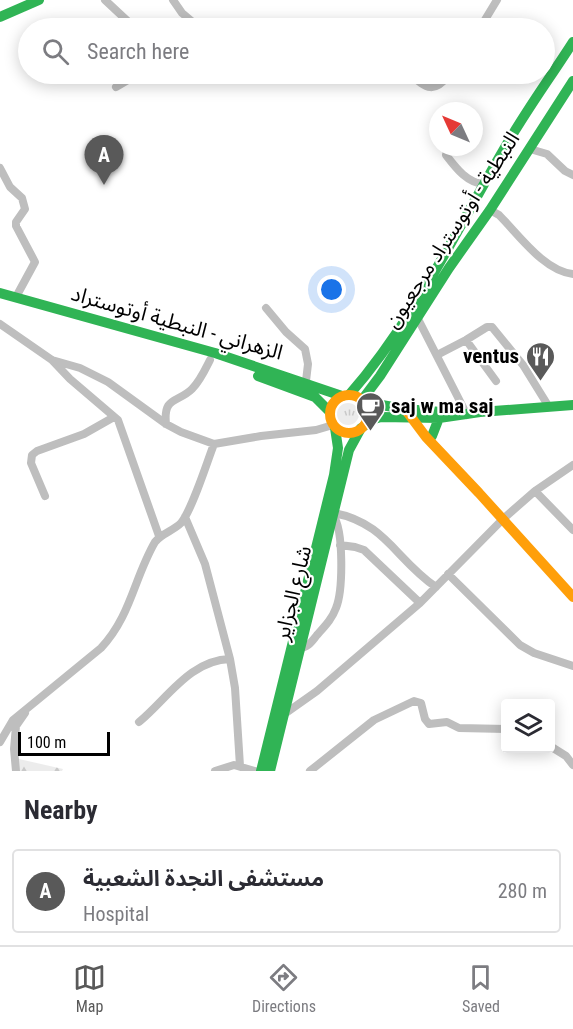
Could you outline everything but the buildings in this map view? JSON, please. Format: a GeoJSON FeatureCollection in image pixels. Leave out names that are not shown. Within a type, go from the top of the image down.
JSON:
{"type":"FeatureCollection","features":[{"type":"Feature","properties":{"kind":"main road"},"geometry":{"type":"LineString","coordinates":[[0,17],[39,0]]}},
{"type":"Feature","properties":{"kind":"main road","name":"النبطية - أوتوستراد مرجعيون"},"geometry":{"type":"LineString","coordinates":[[555,69],[573,42]]}},
{"type":"Feature","properties":{"kind":"main road","name":"النبطية - أوتوستراد مرجعيون"},"geometry":{"type":"LineString","coordinates":[[363,401],[573,81]]}},
{"type":"Feature","properties":{"kind":"main road"},"geometry":{"type":"LineString","coordinates":[[544,86],[546,98],[562,99]]}},
{"type":"Feature","properties":{"kind":"main road","name":"النبطية - أوتوستراد مرجعيون"},"geometry":{"type":"LineString","coordinates":[[345,395],[377,363],[445,255],[484,184],[544,86]]}},
{"type":"Feature","properties":{"kind":"main road"},"geometry":{"type":"LineString","coordinates":[[529,110],[543,113],[546,123]]}},
{"type":"Feature","properties":{"kind":"main road","name":"الزهراني - النبطية أوتوستراد"},"geometry":{"type":"LineString","coordinates":[[0,293],[125,326],[345,395]]}},
{"type":"Feature","properties":{"kind":"main road","name":"الزهراني - النبطية أوتوستراد"},"geometry":{"type":"LineString","coordinates":[[0,298],[210,360],[297,389],[315,397],[330,411]]}},
{"type":"Feature","properties":{"kind":"main road"},"geometry":{"type":"LineString","coordinates":[[466,412],[439,418],[412,414],[345,395],[336,399],[330,411],[330,418],[334,426],[348,433],[381,417],[412,414],[435,412],[466,412],[480,412],[573,405]]}},
{"type":"Feature","properties":{"kind":"main road"},"geometry":{"type":"LineString","coordinates":[[363,401],[368,418],[363,427]]}},
{"type":"Feature","properties":{"kind":"main road"},"geometry":{"type":"LineString","coordinates":[[412,414],[454,465],[573,597]]}},
{"type":"Feature","properties":{"kind":"main road"},"geometry":{"type":"LineString","coordinates":[[412,414],[441,455],[454,465]]}},
{"type":"Feature","properties":{"kind":"main road"},"geometry":{"type":"LineString","coordinates":[[432,436],[439,418]]}},
{"type":"Feature","properties":{"kind":"main road","name":"شارع الجزاير"},"geometry":{"type":"LineString","coordinates":[[261,771],[334,475],[338,448],[334,426]]}},
{"type":"Feature","properties":{"kind":"main road","name":"شارع الجزاير"},"geometry":{"type":"LineString","coordinates":[[270,771],[349,450],[363,427]]}},
{"type":"Feature","properties":{"kind":"street"},"geometry":{"type":"LineString","coordinates":[[105,0],[124,18]]}},
{"type":"Feature","properties":{"kind":"street"},"geometry":{"type":"LineString","coordinates":[[173,0],[188,18]]}},
{"type":"Feature","properties":{"kind":"street"},"geometry":{"type":"LineString","coordinates":[[486,18],[497,0]]}},
{"type":"Feature","properties":{"kind":"street"},"geometry":{"type":"LineString","coordinates":[[116,87],[121,84]]}},
{"type":"Feature","properties":{"kind":"street"},"geometry":{"type":"LineString","coordinates":[[422,84],[433,87],[439,84]]}},
{"type":"Feature","properties":{"kind":"street"},"geometry":{"type":"LineString","coordinates":[[530,149],[547,154],[565,171],[573,175]]}},
{"type":"Feature","properties":{"kind":"street"},"geometry":{"type":"LineString","coordinates":[[447,156],[467,179],[473,183],[484,184]]}},
{"type":"Feature","properties":{"kind":"street"},"geometry":{"type":"LineString","coordinates":[[0,168],[10,187],[24,202],[25,209],[16,222],[16,226],[35,262],[16,297]]}},
{"type":"Feature","properties":{"kind":"street"},"geometry":{"type":"LineString","coordinates":[[490,210],[499,215],[544,261],[558,271],[573,274]]}},
{"type":"Feature","properties":{"kind":"street"},"geometry":{"type":"LineString","coordinates":[[266,308],[286,332],[306,349],[308,364],[306,381]]}},
{"type":"Feature","properties":{"kind":"street"},"geometry":{"type":"LineString","coordinates":[[416,317],[466,412]]}},
{"type":"Feature","properties":{"kind":"street"},"geometry":{"type":"LineString","coordinates":[[0,324],[52,360],[70,379],[118,420],[159,536]]}},
{"type":"Feature","properties":{"kind":"street"},"geometry":{"type":"LineString","coordinates":[[437,355],[487,327],[492,327],[523,365],[549,407]]}},
{"type":"Feature","properties":{"kind":"street"},"geometry":{"type":"LineString","coordinates":[[466,340],[496,381]]}},
{"type":"Feature","properties":{"kind":"street"},"geometry":{"type":"LineString","coordinates":[[52,360],[95,374],[166,424],[214,444],[334,426]]}},
{"type":"Feature","properties":{"kind":"street"},"geometry":{"type":"LineString","coordinates":[[166,424],[168,406],[176,398],[193,388],[210,360]]}},
{"type":"Feature","properties":{"kind":"street"},"geometry":{"type":"LineString","coordinates":[[45,496],[31,463],[32,455],[37,451],[84,434],[114,417]]}},
{"type":"Feature","properties":{"kind":"street"},"geometry":{"type":"LineString","coordinates":[[0,742],[8,726],[102,648],[113,635],[128,609],[151,548],[159,536],[176,527],[185,516],[214,444]]}},
{"type":"Feature","properties":{"kind":"street"},"geometry":{"type":"LineString","coordinates":[[283,715],[317,691],[348,662],[420,603],[503,519],[535,491],[573,465]]}},
{"type":"Feature","properties":{"kind":"street"},"geometry":{"type":"LineString","coordinates":[[535,491],[573,530]]}},
{"type":"Feature","properties":{"kind":"street"},"geometry":{"type":"LineString","coordinates":[[299,648],[307,646],[323,628],[338,605],[341,576],[340,544],[338,524],[333,514]]}},
{"type":"Feature","properties":{"kind":"street"},"geometry":{"type":"LineString","coordinates":[[333,514],[352,518],[370,526],[436,587]]}},
{"type":"Feature","properties":{"kind":"street"},"geometry":{"type":"LineString","coordinates":[[185,516],[206,564],[230,659],[240,766]]}},
{"type":"Feature","properties":{"kind":"street"},"geometry":{"type":"LineString","coordinates":[[340,544],[364,550],[420,603]]}},
{"type":"Feature","properties":{"kind":"street"},"geometry":{"type":"LineString","coordinates":[[448,574],[520,645],[534,653],[573,666]]}},
{"type":"Feature","properties":{"kind":"street"},"geometry":{"type":"LineString","coordinates":[[139,722],[195,670],[211,662],[230,659]]}},
{"type":"Feature","properties":{"kind":"street"},"geometry":{"type":"LineString","coordinates":[[310,771],[374,720],[414,701],[421,703],[425,719],[429,724],[447,722],[459,728],[501,728]]}},
{"type":"Feature","properties":{"kind":"street"},"geometry":{"type":"LineString","coordinates":[[16,771],[14,749],[16,726],[29,707]]}},
{"type":"Feature","properties":{"kind":"street"},"geometry":{"type":"LineString","coordinates":[[555,749],[566,756],[573,765]]}},
{"type":"Feature","properties":{"kind":"street"},"geometry":{"type":"LineString","coordinates":[[216,771],[227,766],[240,766],[255,771]]}},
{"type":"Feature","properties":{"kind":"green space"},"geometry":{"type":"Polygon","coordinates":[[[348,403],[356,406],[359,414],[356,422],[348,425],[340,422],[337,414],[340,406],[348,403]]]}},
{"type":"Feature","properties":{"kind":"green space"},"geometry":{"type":"Polygon","coordinates":[[[19,759],[63,769],[62,771],[18,771],[19,759]]]}},
{"type":"Feature","properties":{"kind":"traffic: fast"},"geometry":{"type":"LineString","coordinates":[[0,17],[39,0]]}},
{"type":"Feature","properties":{"kind":"traffic: fast"},"geometry":{"type":"LineString","coordinates":[[555,69],[573,42]]}},
{"type":"Feature","properties":{"kind":"traffic: fast"},"geometry":{"type":"LineString","coordinates":[[362,400],[490,210],[573,81]]}},
{"type":"Feature","properties":{"kind":"traffic: fast"},"geometry":{"type":"LineString","coordinates":[[349,395],[372,367],[413,307],[512,135],[545,84]]}},
{"type":"Feature","properties":{"kind":"traffic: fast"},"geometry":{"type":"LineString","coordinates":[[0,293],[215,353],[342,396]]}},
{"type":"Feature","properties":{"kind":"traffic: fast"},"geometry":{"type":"LineString","coordinates":[[258,376],[315,397],[329,411]]}},
{"type":"Feature","properties":{"kind":"traffic: fast"},"geometry":{"type":"LineString","coordinates":[[364,402],[441,412]]}},
{"type":"Feature","properties":{"kind":"traffic: fast"},"geometry":{"type":"LineString","coordinates":[[364,426],[371,420],[381,417],[439,418],[480,412],[573,405]]}},
{"type":"Feature","properties":{"kind":"traffic: fast"},"geometry":{"type":"LineString","coordinates":[[432,436],[439,418]]}},
{"type":"Feature","properties":{"kind":"traffic: fast"},"geometry":{"type":"LineString","coordinates":[[261,771],[334,475],[338,448],[335,428]]}},
{"type":"Feature","properties":{"kind":"traffic: fast"},"geometry":{"type":"LineString","coordinates":[[270,771],[349,450],[361,428]]}},
{"type":"Feature","properties":{"kind":"traffic: slow"},"geometry":{"type":"LineString","coordinates":[[349,395],[363,400],[368,414],[363,428],[349,433],[335,428],[330,414],[335,400],[349,395]]}},
{"type":"Feature","properties":{"kind":"traffic: slow"},"geometry":{"type":"LineString","coordinates":[[405,409],[426,437],[573,597]]}},
{"type":"Feature","properties":{"kind":"place","name":"مستشفى النجدة الشعبية"},"geometry":{"type":"Point","coordinates":[104,185]}},
{"type":"Feature","properties":{"kind":"place","name":"ventus"},"geometry":{"type":"Point","coordinates":[540,382]}},
{"type":"Feature","properties":{"kind":"place","name":"saj w ma saj"},"geometry":{"type":"Point","coordinates":[370,432]}}]}
